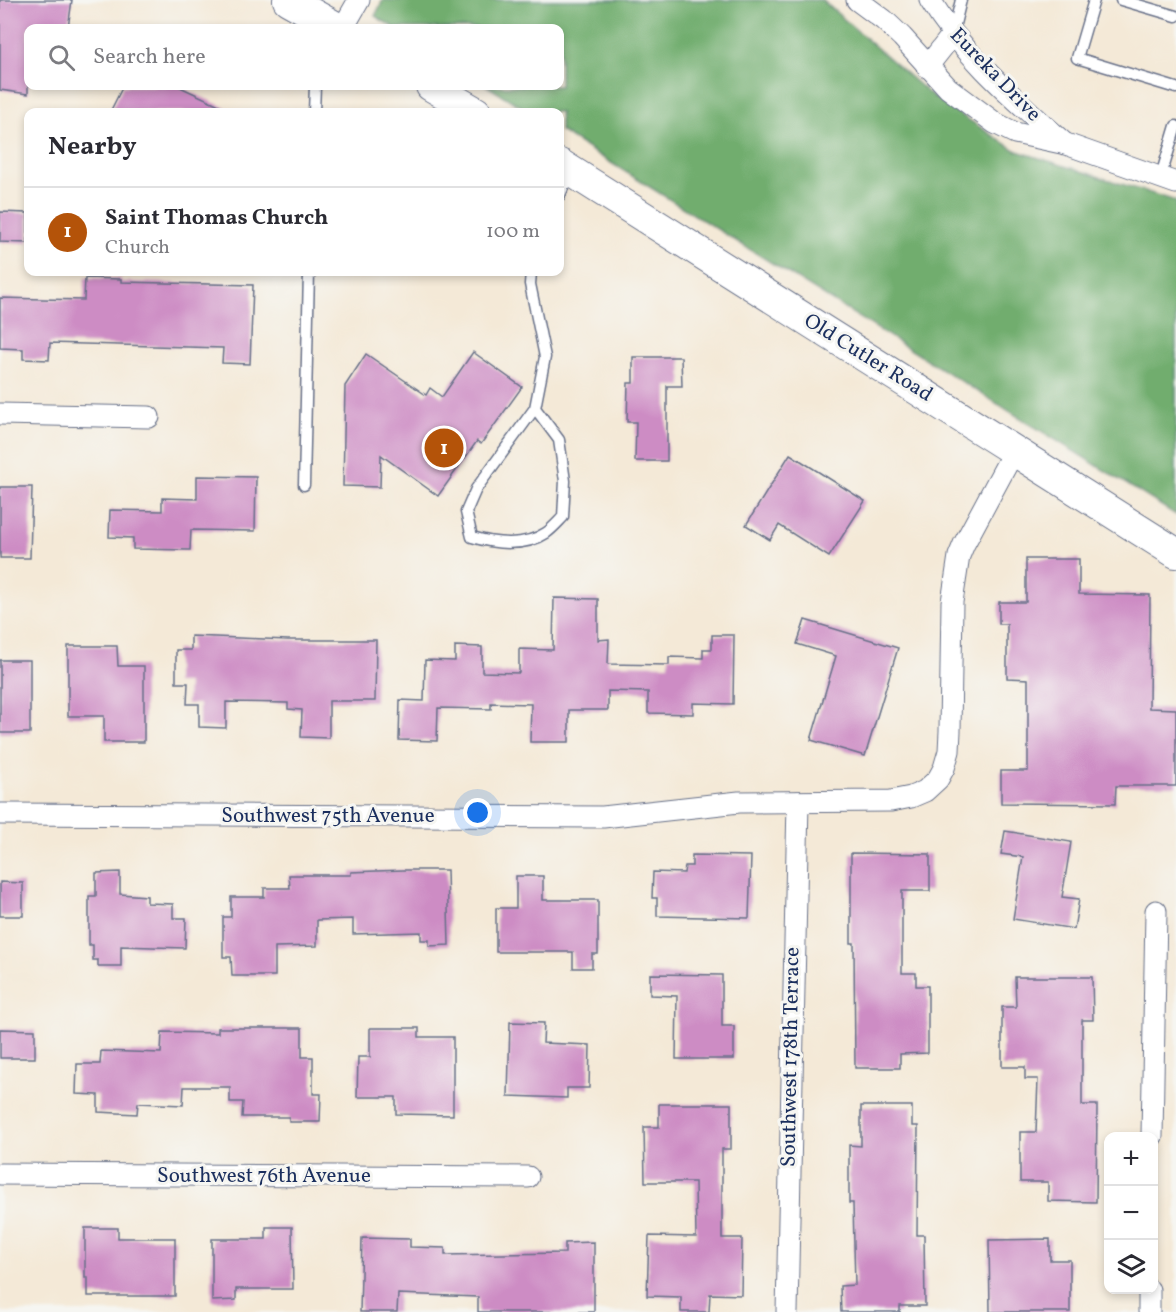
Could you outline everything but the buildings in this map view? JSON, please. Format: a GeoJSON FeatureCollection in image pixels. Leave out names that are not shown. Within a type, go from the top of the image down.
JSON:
{"type":"FeatureCollection","features":[{"type":"Feature","properties":{"kind":"main road"},"geometry":{"type":"LineString","coordinates":[[288,0],[328,21]]}},
{"type":"Feature","properties":{"kind":"main road"},"geometry":{"type":"LineString","coordinates":[[439,90],[469,108]]}},
{"type":"Feature","properties":{"kind":"main road","name":"Old Cutler Road"},"geometry":{"type":"LineString","coordinates":[[564,177],[1014,451],[1176,553]]}},
{"type":"Feature","properties":{"kind":"street"},"geometry":{"type":"LineString","coordinates":[[328,21],[359,0]]}},
{"type":"Feature","properties":{"kind":"street","name":"Eureka Drive"},"geometry":{"type":"LineString","coordinates":[[857,0],[890,26],[927,67],[968,105],[994,123],[1015,133],[1066,144],[1168,181]]}},
{"type":"Feature","properties":{"kind":"street","name":"Eureka Drive"},"geometry":{"type":"LineString","coordinates":[[930,0],[953,34],[1005,91],[1066,144]]}},
{"type":"Feature","properties":{"kind":"street"},"geometry":{"type":"LineString","coordinates":[[927,67],[953,34]]}},
{"type":"Feature","properties":{"kind":"street"},"geometry":{"type":"LineString","coordinates":[[0,414],[149,417]]}},
{"type":"Feature","properties":{"kind":"street","name":"Southwest 75th Avenue"},"geometry":{"type":"LineString","coordinates":[[0,814],[603,817],[707,804],[763,801],[891,801],[911,797],[925,791],[938,780],[944,768],[949,751],[952,602],[957,563],[964,544],[1014,451]]}},
{"type":"Feature","properties":{"kind":"street","name":"Southwest 178th Terrace"},"geometry":{"type":"LineString","coordinates":[[787,1312],[798,802]]}},
{"type":"Feature","properties":{"kind":"street"},"geometry":{"type":"LineString","coordinates":[[1152,1132],[1156,911]]}},
{"type":"Feature","properties":{"kind":"street","name":"Southwest 76th Avenue"},"geometry":{"type":"LineString","coordinates":[[0,1174],[528,1177]]}},
{"type":"Feature","properties":{"kind":"street"},"geometry":{"type":"LineString","coordinates":[[1149,1294],[1149,1312]]}},
{"type":"Feature","properties":{"kind":"lane"},"geometry":{"type":"LineString","coordinates":[[953,34],[961,0]]}},
{"type":"Feature","properties":{"kind":"lane"},"geometry":{"type":"LineString","coordinates":[[1094,0],[1077,58],[1176,88]]}},
{"type":"Feature","properties":{"kind":"lane"},"geometry":{"type":"LineString","coordinates":[[1121,0],[1176,16]]}},
{"type":"Feature","properties":{"kind":"lane"},"geometry":{"type":"LineString","coordinates":[[314,108],[315,90]]}},
{"type":"Feature","properties":{"kind":"lane"},"geometry":{"type":"LineString","coordinates":[[1168,181],[1176,126]]}},
{"type":"Feature","properties":{"kind":"lane"},"geometry":{"type":"LineString","coordinates":[[304,485],[309,276]]}},
{"type":"Feature","properties":{"kind":"lane"},"geometry":{"type":"LineString","coordinates":[[531,276],[530,284],[545,357],[535,408],[476,489],[466,512],[472,537],[490,542],[519,542],[545,534],[563,517],[565,481],[559,440],[535,408]]}},
{"type":"Feature","properties":{"kind":"green space"},"geometry":{"type":"Polygon","coordinates":[[[383,0],[822,0],[933,97],[1017,151],[1176,201],[1176,515],[564,133],[564,108],[523,108],[494,90],[564,90],[564,24],[388,24],[375,16],[383,0]]]}},
{"type":"Feature","properties":{"kind":"place","name":"Saint Thomas Church"},"geometry":{"type":"Point","coordinates":[444,448]}}]}
